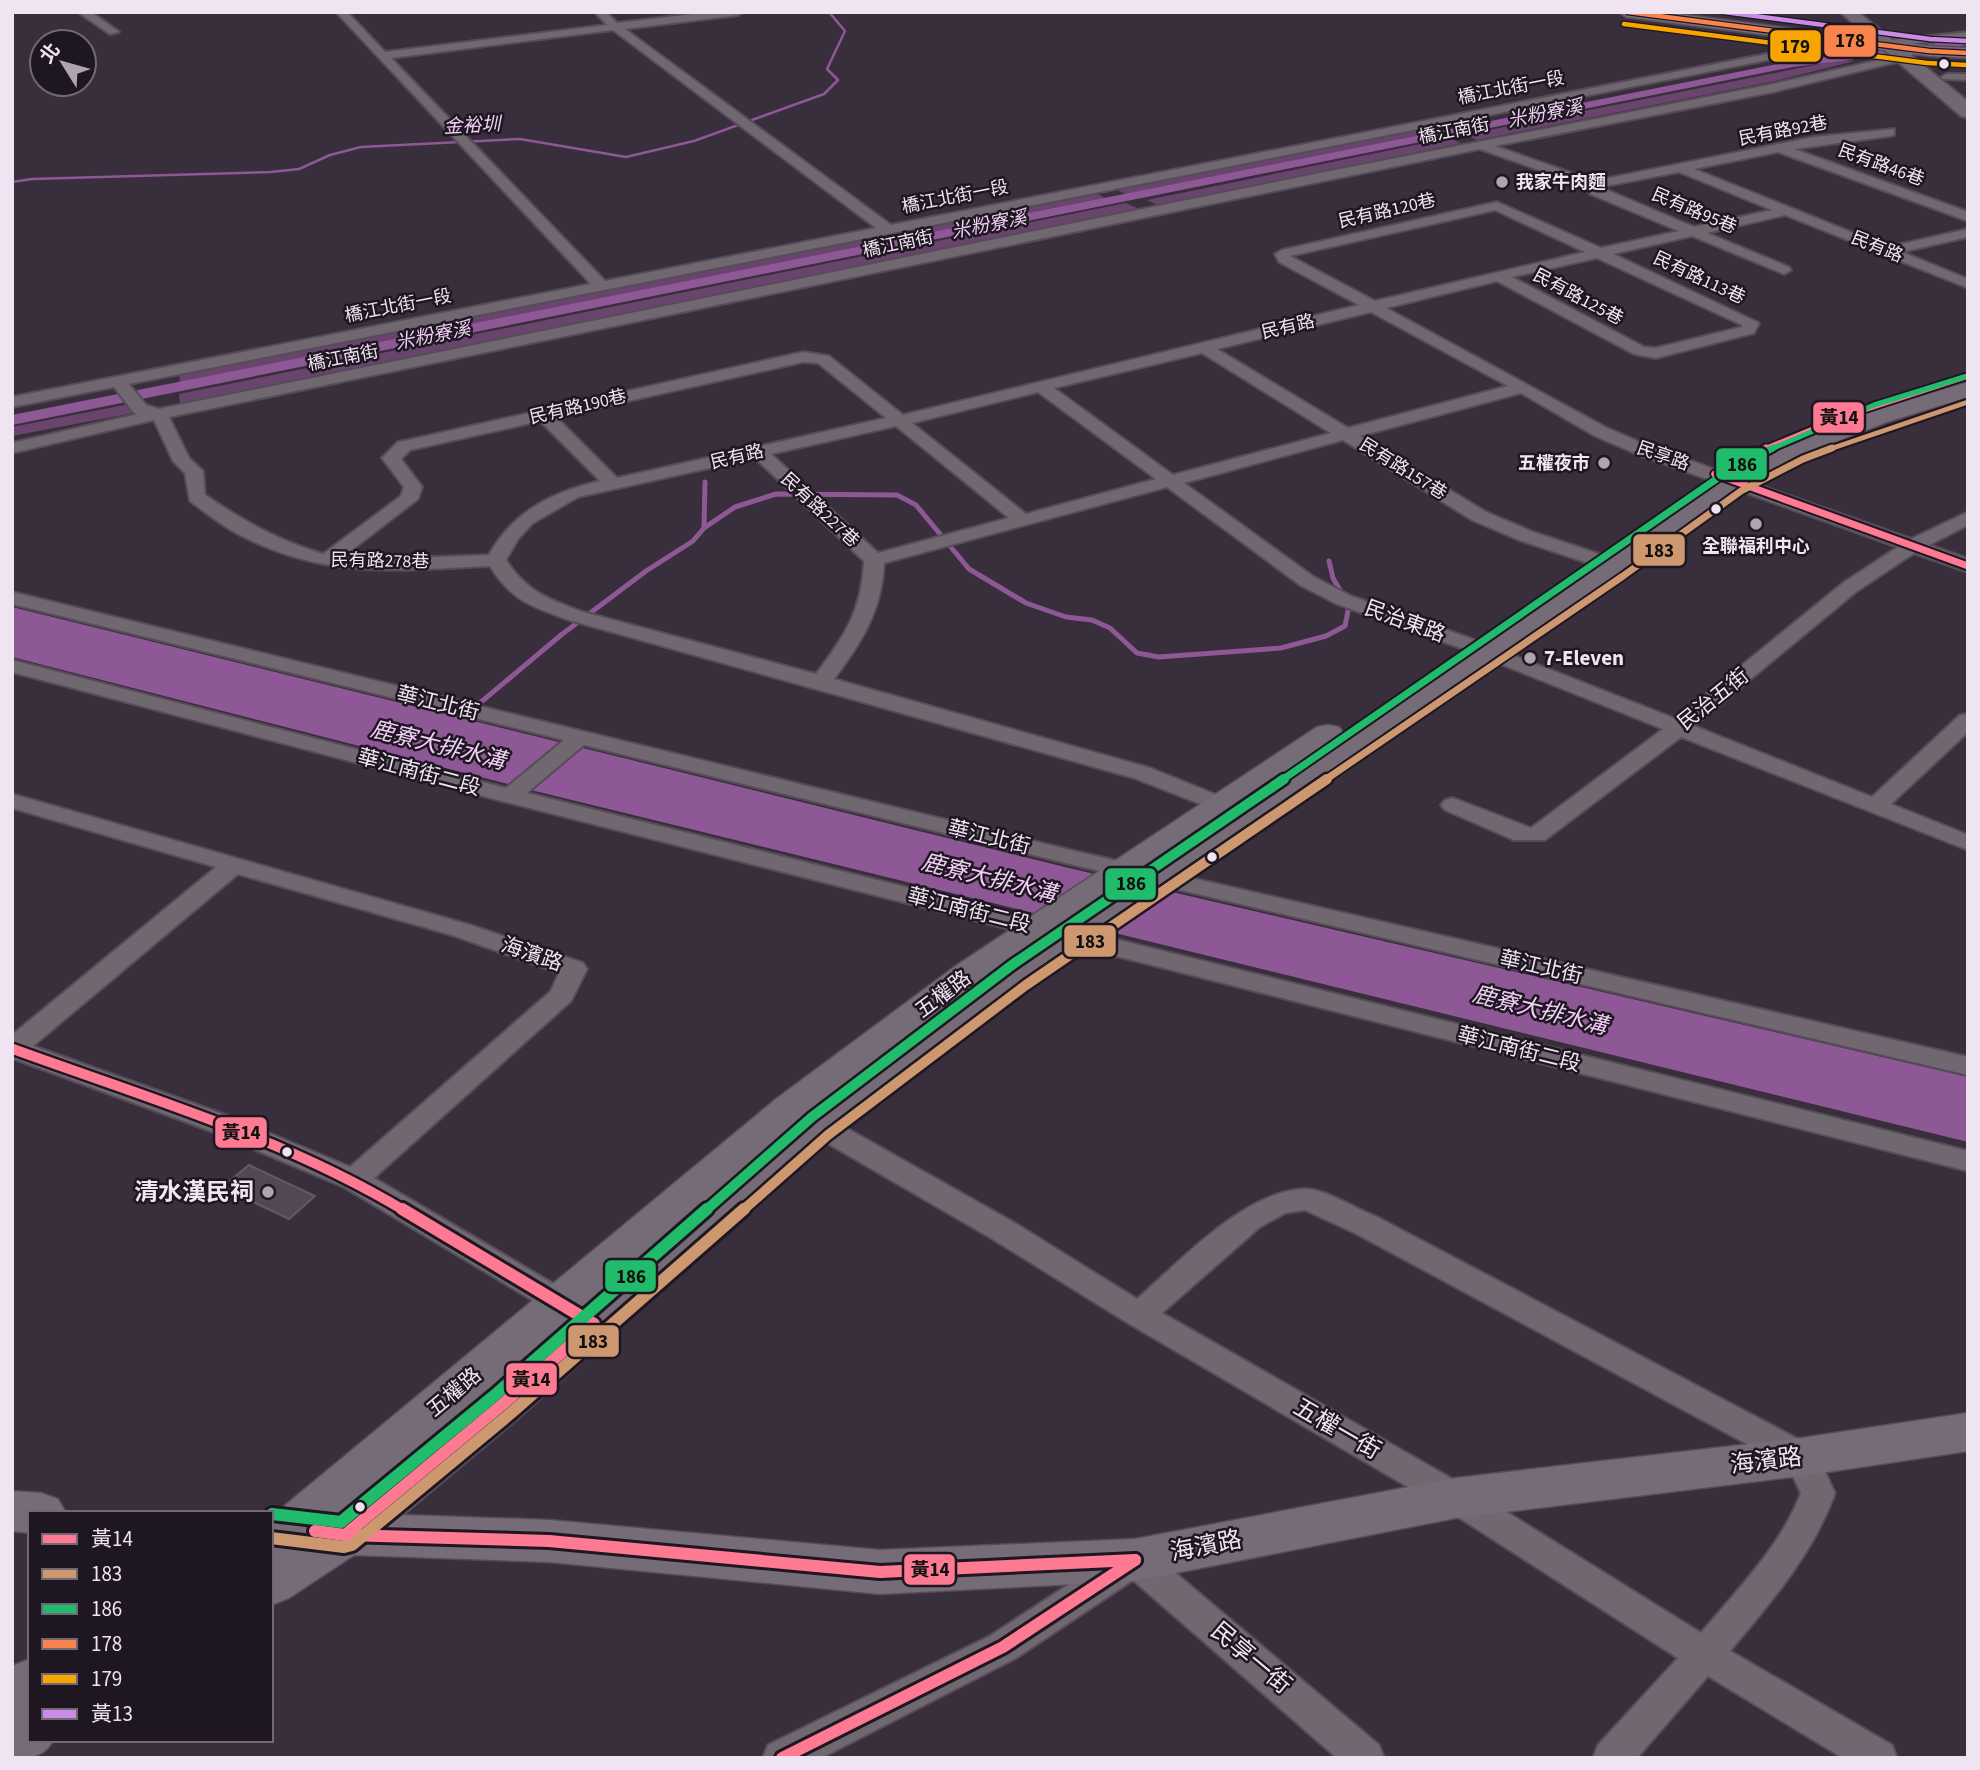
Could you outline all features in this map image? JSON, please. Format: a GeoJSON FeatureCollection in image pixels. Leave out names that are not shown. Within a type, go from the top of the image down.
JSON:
{"type":"FeatureCollection","features":[{"type":"Feature","properties":{"kind":"main road"},"geometry":{"type":"LineString","coordinates":[[1848,12],[1885,45],[1912,50],[1968,112]]}},
{"type":"Feature","properties":{"kind":"main road"},"geometry":{"type":"LineString","coordinates":[[1870,12],[1912,50],[1968,94]]}},
{"type":"Feature","properties":{"kind":"street"},"geometry":{"type":"LineString","coordinates":[[83,12],[114,32]]}},
{"type":"Feature","properties":{"kind":"street"},"geometry":{"type":"LineString","coordinates":[[341,12],[601,286]]}},
{"type":"Feature","properties":{"kind":"street"},"geometry":{"type":"LineString","coordinates":[[384,55],[609,17],[738,12]]}},
{"type":"Feature","properties":{"kind":"street"},"geometry":{"type":"LineString","coordinates":[[1626,12],[1885,45]]}},
{"type":"Feature","properties":{"kind":"street"},"geometry":{"type":"LineString","coordinates":[[609,17],[887,229]]}},
{"type":"Feature","properties":{"kind":"street","name":"橋江南街"},"geometry":{"type":"LineString","coordinates":[[12,447],[1122,200],[1480,145],[1773,88],[1968,35]]}},
{"type":"Feature","properties":{"kind":"street","name":"橋江北街一段"},"geometry":{"type":"LineString","coordinates":[[12,402],[121,384],[887,229],[1122,200],[1445,132],[1782,54],[1885,45]]}},
{"type":"Feature","properties":{"kind":"street"},"geometry":{"type":"LineString","coordinates":[[1912,50],[1968,53]]}},
{"type":"Feature","properties":{"kind":"street"},"geometry":{"type":"LineString","coordinates":[[1947,77],[1968,77]]}},
{"type":"Feature","properties":{"kind":"street","name":"民有路95巷"},"geometry":{"type":"LineString","coordinates":[[1445,132],[1593,185],[1595,191],[1783,270]]}},
{"type":"Feature","properties":{"kind":"street","name":"民有路92巷"},"geometry":{"type":"LineString","coordinates":[[1593,185],[1814,141],[1890,132]]}},
{"type":"Feature","properties":{"kind":"street","name":"民有路46巷"},"geometry":{"type":"LineString","coordinates":[[1781,149],[1968,217]]}},
{"type":"Feature","properties":{"kind":"street","name":"民有路"},"geometry":{"type":"LineString","coordinates":[[1683,169],[1968,284]]}},
{"type":"Feature","properties":{"kind":"street","name":"民有路120巷"},"geometry":{"type":"LineString","coordinates":[[1376,307],[1284,259],[1282,254],[1497,206],[1600,253]]}},
{"type":"Feature","properties":{"kind":"street","name":"民有路"},"geometry":{"type":"LineString","coordinates":[[496,560],[508,536],[531,515],[572,493],[902,420],[1202,346],[1786,211]]}},
{"type":"Feature","properties":{"kind":"street"},"geometry":{"type":"LineString","coordinates":[[1888,251],[1968,233]]}},
{"type":"Feature","properties":{"kind":"street","name":"民有路113巷"},"geometry":{"type":"LineString","coordinates":[[1600,253],[1751,323],[1748,330],[1656,353],[1640,351]]}},
{"type":"Feature","properties":{"kind":"street","name":"民有路125巷"},"geometry":{"type":"LineString","coordinates":[[1499,276],[1640,351]]}},
{"type":"Feature","properties":{"kind":"street","name":"民享路"},"geometry":{"type":"LineString","coordinates":[[1376,307],[1601,432],[1643,450],[1725,477],[1968,566]]}},
{"type":"Feature","properties":{"kind":"street","name":"民有路157巷"},"geometry":{"type":"LineString","coordinates":[[1202,346],[1479,516],[1602,562]]}},
{"type":"Feature","properties":{"kind":"street","name":"民有路190巷"},"geometry":{"type":"LineString","coordinates":[[326,561],[409,499],[413,487],[391,458],[394,453],[421,441],[791,358],[824,359],[1024,521]]}},
{"type":"Feature","properties":{"kind":"street","name":"五權路"},"geometry":{"type":"LineString","coordinates":[[1136,876],[1250,816],[1477,648],[1725,477],[1746,456],[1812,425],[1968,376]]}},
{"type":"Feature","properties":{"kind":"street"},"geometry":{"type":"LineString","coordinates":[[121,384],[140,409],[159,414]]}},
{"type":"Feature","properties":{"kind":"street","name":"民治東路"},"geometry":{"type":"LineString","coordinates":[[1040,386],[1307,581],[1344,600],[1477,648],[1968,843]]}},
{"type":"Feature","properties":{"kind":"street"},"geometry":{"type":"LineString","coordinates":[[874,560],[1523,387]]}},
{"type":"Feature","properties":{"kind":"street","name":"五權路"},"geometry":{"type":"LineString","coordinates":[[1725,477],[1878,417],[1968,389]]}},
{"type":"Feature","properties":{"kind":"street","name":"民有路278巷"},"geometry":{"type":"LineString","coordinates":[[159,414],[182,461],[194,471],[196,497],[242,529],[280,547],[326,561],[384,565],[496,560]]}},
{"type":"Feature","properties":{"kind":"street"},"geometry":{"type":"LineString","coordinates":[[544,415],[614,485]]}},
{"type":"Feature","properties":{"kind":"street","name":"民有路227巷"},"geometry":{"type":"LineString","coordinates":[[759,452],[874,560],[874,590],[861,629],[821,682]]}},
{"type":"Feature","properties":{"kind":"street","name":"民治五街"},"geometry":{"type":"LineString","coordinates":[[1453,805],[1521,835],[1537,835],[1679,728],[1850,587],[1912,546],[1968,518]]}},
{"type":"Feature","properties":{"kind":"street"},"geometry":{"type":"LineString","coordinates":[[496,560],[512,585],[543,604],[576,616],[1142,773],[1250,816]]}},
{"type":"Feature","properties":{"kind":"street","name":"華江北街"},"geometry":{"type":"LineString","coordinates":[[12,598],[577,740],[1136,876],[1968,1066]]}},
{"type":"Feature","properties":{"kind":"street","name":"五權路"},"geometry":{"type":"LineString","coordinates":[[279,1532],[577,1313],[805,1118],[936,1036],[1061,928],[1136,876],[1220,806],[1477,648]]}},
{"type":"Feature","properties":{"kind":"street","name":"華江南街二段"},"geometry":{"type":"LineString","coordinates":[[12,666],[1061,928],[1968,1161]]}},
{"type":"Feature","properties":{"kind":"street"},"geometry":{"type":"LineString","coordinates":[[1876,806],[1968,720]]}},
{"type":"Feature","properties":{"kind":"street"},"geometry":{"type":"LineString","coordinates":[[514,793],[577,740]]}},
{"type":"Feature","properties":{"kind":"street","name":"海濱路"},"geometry":{"type":"LineString","coordinates":[[12,801],[461,930],[574,969],[562,995],[354,1181]]}},
{"type":"Feature","properties":{"kind":"street"},"geometry":{"type":"LineString","coordinates":[[12,1049],[235,864]]}},
{"type":"Feature","properties":{"kind":"street"},"geometry":{"type":"LineString","coordinates":[[12,1049],[218,1123],[354,1181],[577,1313]]}},
{"type":"Feature","properties":{"kind":"street","name":"五權一街"},"geometry":{"type":"LineString","coordinates":[[805,1118],[1002,1230],[1139,1315],[1455,1498],[1705,1655],[1878,1758]]}},
{"type":"Feature","properties":{"kind":"street"},"geometry":{"type":"LineString","coordinates":[[1139,1315],[1249,1219],[1278,1204],[1308,1199],[1366,1225],[1801,1457],[1818,1493],[1812,1513],[1791,1550],[1705,1655],[1612,1758]]}},
{"type":"Feature","properties":{"kind":"street","name":"五權路"},"geometry":{"type":"LineString","coordinates":[[273,1582],[345,1535],[503,1404],[577,1313]]}},
{"type":"Feature","properties":{"kind":"street","name":"海濱路"},"geometry":{"type":"LineString","coordinates":[[279,1532],[549,1541],[880,1572],[1135,1560],[1455,1498],[1801,1457],[1968,1432]]}},
{"type":"Feature","properties":{"kind":"street"},"geometry":{"type":"LineString","coordinates":[[782,1758],[1003,1647],[1135,1560]]}},
{"type":"Feature","properties":{"kind":"street","name":"民享一街"},"geometry":{"type":"LineString","coordinates":[[1135,1560],[1365,1758]]}},
{"type":"Feature","properties":{"kind":"street"},"geometry":{"type":"LineString","coordinates":[[12,1692],[28,1684]]}},
{"type":"Feature","properties":{"kind":"street"},"geometry":{"type":"LineString","coordinates":[[12,1741],[28,1731]]}},
{"type":"Feature","properties":{"kind":"shaded area"},"geometry":{"type":"Polygon","coordinates":[[[1840,60],[1855,61],[1775,81],[1477,140],[1464,135],[1840,60]]]}},
{"type":"Feature","properties":{"kind":"shaded area"},"geometry":{"type":"Polygon","coordinates":[[[1425,129],[1436,132],[1126,194],[1117,190],[1425,129]]]}},
{"type":"Feature","properties":{"kind":"shaded area"},"geometry":{"type":"Polygon","coordinates":[[[1450,138],[1461,143],[1159,206],[1147,200],[1450,138]]]}},
{"type":"Feature","properties":{"kind":"shaded area"},"geometry":{"type":"Polygon","coordinates":[[[1098,194],[1105,198],[180,382],[179,373],[1098,194]]]}},
{"type":"Feature","properties":{"kind":"shaded area"},"geometry":{"type":"Polygon","coordinates":[[[1126,203],[1139,209],[180,404],[179,394],[1126,203]]]}},
{"type":"Feature","properties":{"kind":"shaded area"},"geometry":{"type":"Polygon","coordinates":[[[140,402],[144,411],[12,436],[12,427],[140,402]]]}},
{"type":"Feature","properties":{"kind":"water","name":"鹿寮大排水溝"},"geometry":{"type":"Polygon","coordinates":[[[12,607],[1073,869],[1968,1077],[1968,1142],[531,790],[12,657],[12,607]]]}},
{"type":"Feature","properties":{"kind":"building","name":"清水漢民祠"},"geometry":{"type":"Polygon","coordinates":[[[249,1165],[315,1196],[289,1219],[222,1187],[249,1165]]]}},
{"type":"Feature","properties":{"kind":"waterway","name":"金裕圳"},"geometry":{"type":"LineString","coordinates":[[12,182],[32,179],[271,172],[299,169],[330,155],[361,147],[520,139],[626,157],[694,141],[824,94],[838,80],[827,69],[845,31],[829,12]]}},
{"type":"Feature","properties":{"kind":"waterway","name":"米粉寮溪"},"geometry":{"type":"LineString","coordinates":[[12,420],[1793,64],[1968,42]]}},
{"type":"Feature","properties":{"kind":"waterway"},"geometry":{"type":"LineString","coordinates":[[1959,67],[1968,66]]}},
{"type":"Feature","properties":{"kind":"waterway"},"geometry":{"type":"LineString","coordinates":[[704,528],[705,482]]}},
{"type":"Feature","properties":{"kind":"waterway"},"geometry":{"type":"LineString","coordinates":[[704,528],[735,507],[776,494],[897,495],[916,505],[969,569],[1026,603],[1066,617],[1092,620],[1110,628],[1137,653],[1159,657],[1281,648],[1326,636],[1345,626],[1349,606],[1333,578],[1329,561]]}},
{"type":"Feature","properties":{"kind":"waterway"},"geometry":{"type":"LineString","coordinates":[[456,723],[561,635],[646,571],[693,541],[704,528]]}},
{"type":"Feature","properties":{"kind":"transit line","name":"178"},"geometry":{"type":"LineString","coordinates":[[1628,12],[1929,51],[1968,53]]}},
{"type":"Feature","properties":{"kind":"transit line","name":"黃13"},"geometry":{"type":"LineString","coordinates":[[1724,12],[1930,39],[1968,41]]}},
{"type":"Feature","properties":{"kind":"transit line","name":"179"},"geometry":{"type":"LineString","coordinates":[[1624,24],[1927,63],[1967,65]]}},
{"type":"Feature","properties":{"kind":"transit line","name":"黃14"},"geometry":{"type":"LineString","coordinates":[[1715,474],[1807,430],[1968,376]]}},
{"type":"Feature","properties":{"kind":"transit line","name":"186"},"geometry":{"type":"LineString","coordinates":[[273,1514],[341,1522],[495,1395],[812,1117],[1012,965],[1609,556],[1728,471],[1794,437],[1874,405],[1964,377]]}},
{"type":"Feature","properties":{"kind":"transit line","name":"183"},"geometry":{"type":"LineString","coordinates":[[273,1538],[344,1547],[352,1545],[511,1413],[828,1135],[1026,985],[1623,576],[1741,491],[1803,459],[1882,429],[1968,402]]}},
{"type":"Feature","properties":{"kind":"transit line","name":"黃14"},"geometry":{"type":"LineString","coordinates":[[1715,474],[1968,566]]}},
{"type":"Feature","properties":{"kind":"transit line","name":"黃14"},"geometry":{"type":"LineString","coordinates":[[13,1049],[218,1123],[354,1180],[594,1324],[503,1404],[345,1535]]}},
{"type":"Feature","properties":{"kind":"transit line","name":"黃14"},"geometry":{"type":"LineString","coordinates":[[315,1531],[345,1535],[549,1541],[880,1572],[1135,1560]]}},
{"type":"Feature","properties":{"kind":"transit line","name":"黃14"},"geometry":{"type":"LineString","coordinates":[[782,1758],[1003,1647],[1135,1560]]}},
{"type":"Feature","properties":{"kind":"place","name":"我家牛肉麵"},"geometry":{"type":"Point","coordinates":[1502,182]}},
{"type":"Feature","properties":{"kind":"place","name":"五權夜市"},"geometry":{"type":"Point","coordinates":[1604,463]}},
{"type":"Feature","properties":{"kind":"place","name":"全聯福利中心"},"geometry":{"type":"Point","coordinates":[1756,524]}},
{"type":"Feature","properties":{"kind":"place","name":"7-Eleven"},"geometry":{"type":"Point","coordinates":[1530,658]}},
{"type":"Feature","properties":{"kind":"place","name":"清水漢民祠"},"geometry":{"type":"Point","coordinates":[268,1192]}}]}
